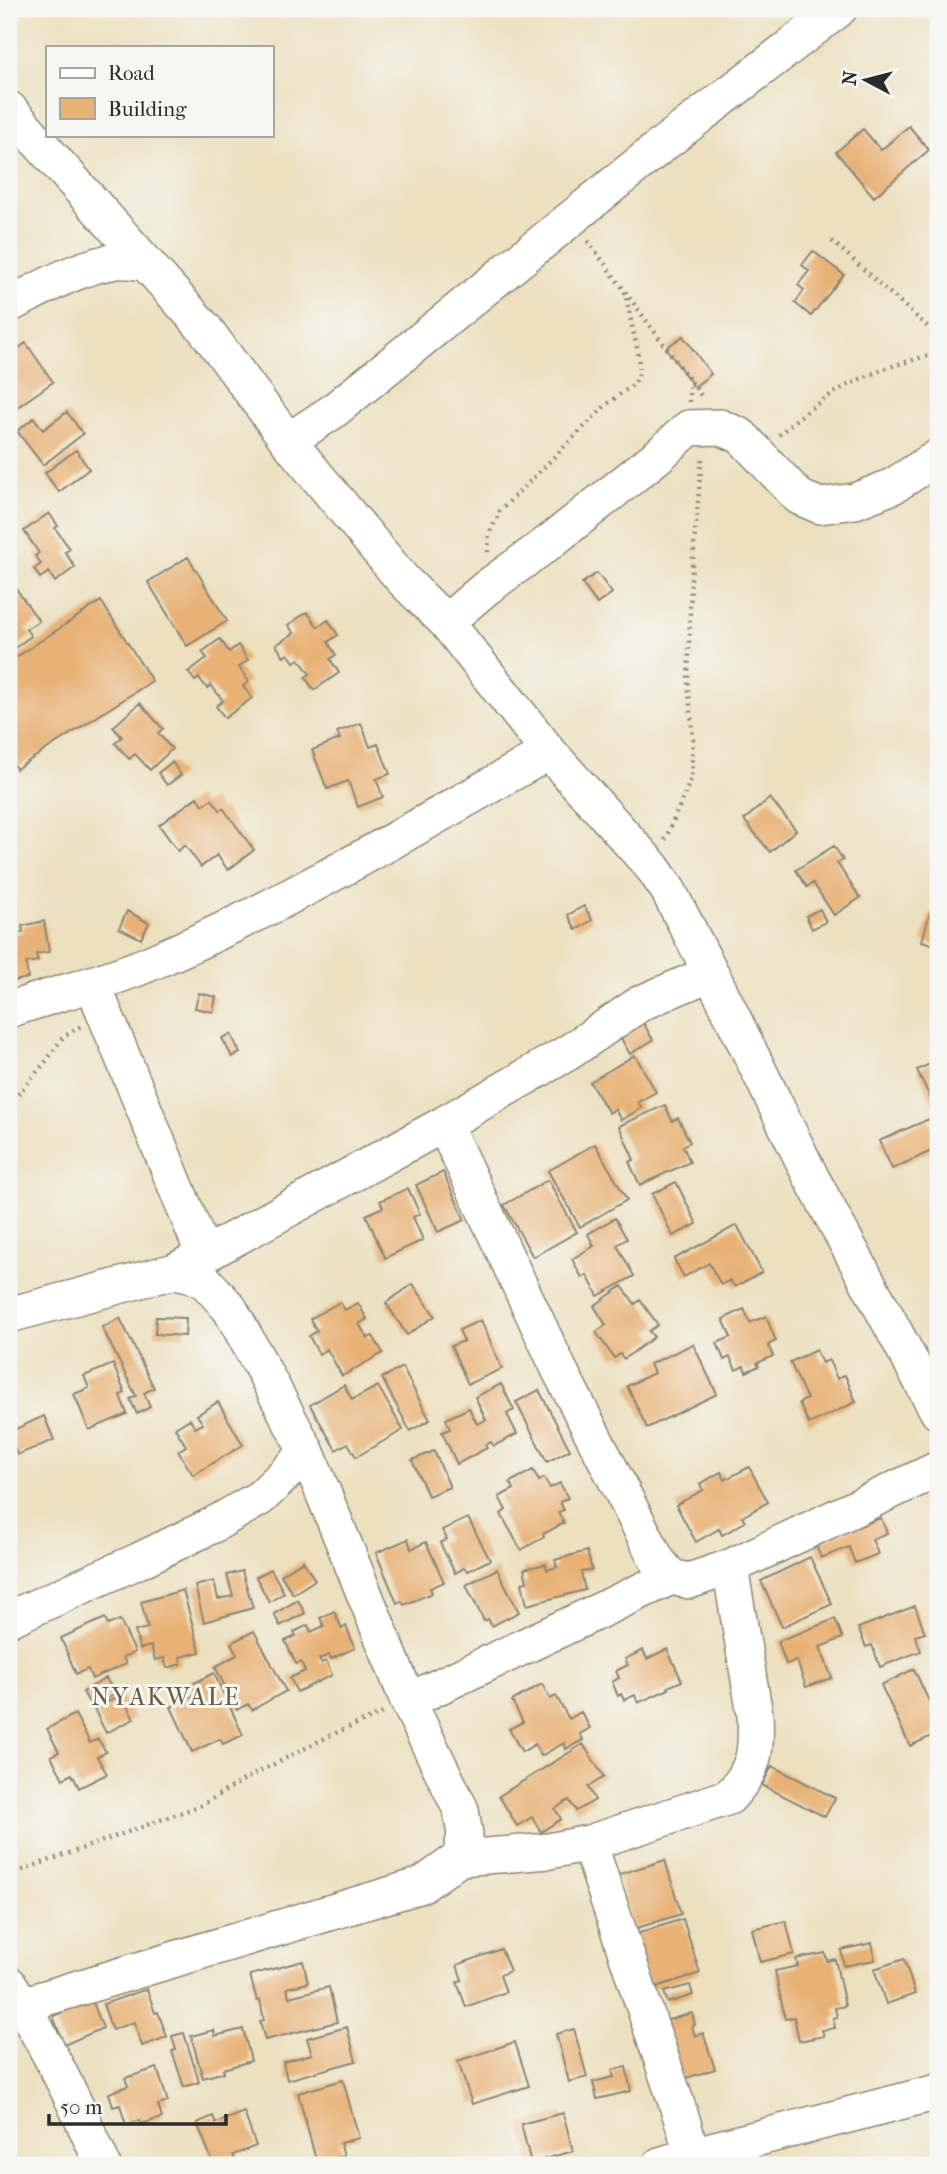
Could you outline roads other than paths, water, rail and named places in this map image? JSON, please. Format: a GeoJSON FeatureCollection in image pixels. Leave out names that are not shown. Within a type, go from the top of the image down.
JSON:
{"type":"FeatureCollection","features":[{"type":"Feature","properties":{"kind":"street"},"geometry":{"type":"LineString","coordinates":[[288,441],[332,412],[662,145],[839,9]]}},
{"type":"Feature","properties":{"kind":"street"},"geometry":{"type":"LineString","coordinates":[[9,109],[205,329],[288,441],[403,579],[446,622],[549,752],[653,868],[668,890],[711,973],[811,1177],[938,1412]]}},
{"type":"Feature","properties":{"kind":"street"},"geometry":{"type":"LineString","coordinates":[[9,305],[93,266],[120,260],[145,263]]}},
{"type":"Feature","properties":{"kind":"street"},"geometry":{"type":"LineString","coordinates":[[446,622],[486,588],[562,533],[658,456],[688,428],[715,429],[741,436],[799,497],[820,506],[855,502],[893,486],[938,457]]}},
{"type":"Feature","properties":{"kind":"street"},"geometry":{"type":"LineString","coordinates":[[9,1010],[79,989],[153,962],[275,905],[549,752]]}},
{"type":"Feature","properties":{"kind":"street"},"geometry":{"type":"LineString","coordinates":[[9,1315],[189,1263],[444,1124],[569,1052],[641,1003],[711,973]]}},
{"type":"Feature","properties":{"kind":"street"},"geometry":{"type":"LineString","coordinates":[[100,1002],[189,1263],[190,1274],[206,1282],[230,1309],[307,1452],[408,1701],[461,1811],[466,1835],[460,1858]]}},
{"type":"Feature","properties":{"kind":"street"},"geometry":{"type":"LineString","coordinates":[[444,1124],[559,1368],[657,1560],[671,1577]]}},
{"type":"Feature","properties":{"kind":"street"},"geometry":{"type":"LineString","coordinates":[[9,1619],[213,1525],[260,1498],[307,1452]]}},
{"type":"Feature","properties":{"kind":"street"},"geometry":{"type":"LineString","coordinates":[[408,1701],[671,1577],[689,1581],[730,1567],[938,1469]]}},
{"type":"Feature","properties":{"kind":"street"},"geometry":{"type":"LineString","coordinates":[[103,2165],[15,1994],[422,1885],[460,1858],[549,1851],[589,1843],[729,1797],[743,1782],[751,1767],[757,1738],[730,1567]]}},
{"type":"Feature","properties":{"kind":"street"},"geometry":{"type":"LineString","coordinates":[[589,1843],[674,2098],[676,2160],[938,2092]]}},
{"type":"Feature","properties":{"kind":"district","name":"NYAKWALE"},"geometry":{"type":"Point","coordinates":[166,1697]}}]}
